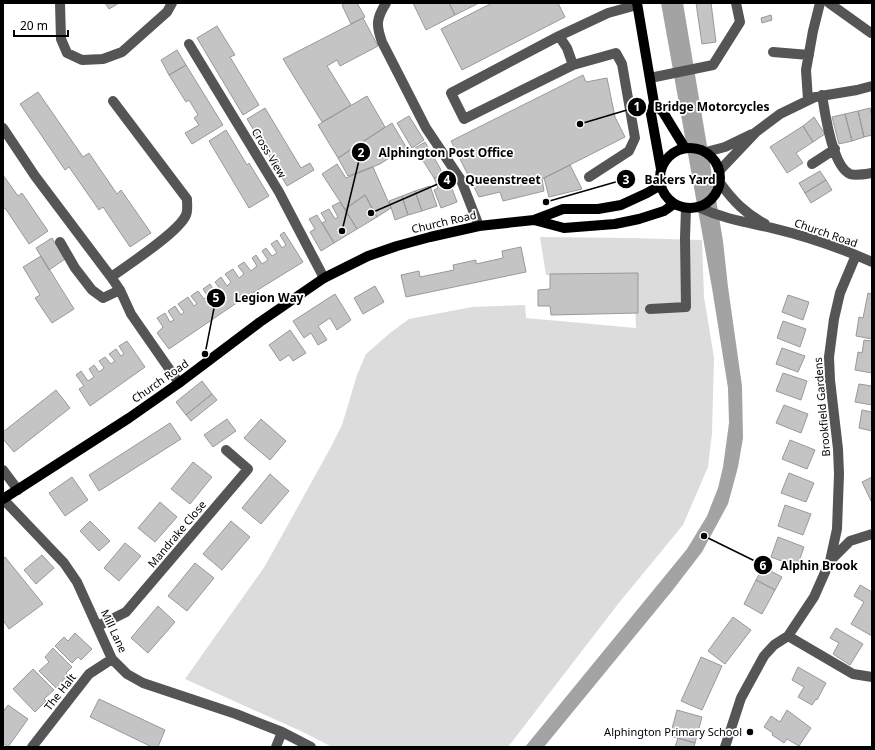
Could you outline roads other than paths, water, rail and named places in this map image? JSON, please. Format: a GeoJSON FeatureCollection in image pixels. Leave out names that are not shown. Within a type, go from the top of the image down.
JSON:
{"type":"FeatureCollection","features":[{"type":"Feature","properties":{"kind":"main road"},"geometry":{"type":"LineString","coordinates":[[637,4],[654,103],[651,114],[661,169],[660,185],[668,199],[674,204],[686,208],[698,207],[710,201],[716,195],[720,183],[720,170],[715,160],[706,152],[699,149],[685,148],[670,155],[661,169]]}},
{"type":"Feature","properties":{"kind":"main road"},"geometry":{"type":"LineString","coordinates":[[654,103],[663,112],[685,148]]}},
{"type":"Feature","properties":{"kind":"main road","name":"Church Road"},"geometry":{"type":"LineString","coordinates":[[3,499],[179,383],[260,322],[324,278],[368,256],[430,237],[479,226],[534,220],[563,209],[598,209],[621,205],[644,195],[660,185]]}},
{"type":"Feature","properties":{"kind":"main road","name":"Church Road"},"geometry":{"type":"LineString","coordinates":[[534,220],[564,228],[615,224],[639,219],[664,210],[674,204]]}},
{"type":"Feature","properties":{"kind":"street"},"geometry":{"type":"LineString","coordinates":[[60,3],[61,39],[67,53],[82,60],[103,59],[122,52],[167,12],[172,3]]}},
{"type":"Feature","properties":{"kind":"street"},"geometry":{"type":"LineString","coordinates":[[386,3],[379,15],[377,28],[382,42],[426,128],[461,180],[479,226]]}},
{"type":"Feature","properties":{"kind":"street"},"geometry":{"type":"LineString","coordinates":[[650,78],[713,65],[740,22],[736,3]]}},
{"type":"Feature","properties":{"kind":"street"},"geometry":{"type":"LineString","coordinates":[[808,100],[806,70],[820,3]]}},
{"type":"Feature","properties":{"kind":"street"},"geometry":{"type":"LineString","coordinates":[[829,3],[872,33]]}},
{"type":"Feature","properties":{"kind":"street"},"geometry":{"type":"LineString","coordinates":[[589,177],[629,151],[635,138],[622,64],[616,53],[573,65],[464,119],[451,93],[559,36],[608,13],[637,4]]}},
{"type":"Feature","properties":{"kind":"street"},"geometry":{"type":"LineString","coordinates":[[559,36],[567,48],[573,65]]}},
{"type":"Feature","properties":{"kind":"street","name":"Cross View"},"geometry":{"type":"LineString","coordinates":[[189,44],[279,192],[324,278]]}},
{"type":"Feature","properties":{"kind":"street"},"geometry":{"type":"LineString","coordinates":[[772,52],[808,55]]}},
{"type":"Feature","properties":{"kind":"street"},"geometry":{"type":"LineString","coordinates":[[720,170],[756,132],[780,114],[808,100],[822,95],[842,93],[872,86]]}},
{"type":"Feature","properties":{"kind":"street"},"geometry":{"type":"LineString","coordinates":[[822,95],[830,138],[840,163],[846,171],[851,174],[872,174]]}},
{"type":"Feature","properties":{"kind":"street"},"geometry":{"type":"LineString","coordinates":[[111,277],[148,251],[181,224],[187,214],[187,199],[113,101]]}},
{"type":"Feature","properties":{"kind":"street"},"geometry":{"type":"LineString","coordinates":[[3,128],[35,176],[120,290],[131,314],[179,383]]}},
{"type":"Feature","properties":{"kind":"street"},"geometry":{"type":"LineString","coordinates":[[706,152],[725,147],[756,132]]}},
{"type":"Feature","properties":{"kind":"street"},"geometry":{"type":"LineString","coordinates":[[812,164],[834,149]]}},
{"type":"Feature","properties":{"kind":"street","name":"Church Road"},"geometry":{"type":"LineString","coordinates":[[720,183],[738,206],[749,215],[772,228]]}},
{"type":"Feature","properties":{"kind":"street","name":"Church Road"},"geometry":{"type":"LineString","coordinates":[[698,207],[717,216],[805,237],[872,262]]}},
{"type":"Feature","properties":{"kind":"street"},"geometry":{"type":"LineString","coordinates":[[650,309],[686,307],[686,208]]}},
{"type":"Feature","properties":{"kind":"street"},"geometry":{"type":"LineString","coordinates":[[60,242],[75,268],[92,290],[103,298],[120,290]]}},
{"type":"Feature","properties":{"kind":"street","name":"Brookfield Gardens"},"geometry":{"type":"LineString","coordinates":[[830,561],[837,529],[839,474],[829,357],[834,319],[840,293],[856,255]]}},
{"type":"Feature","properties":{"kind":"street","name":"Mandrake Close"},"geometry":{"type":"LineString","coordinates":[[98,626],[126,612],[248,469],[226,450]]}},
{"type":"Feature","properties":{"kind":"street"},"geometry":{"type":"LineString","coordinates":[[3,470],[18,490]]}},
{"type":"Feature","properties":{"kind":"street","name":"Mill Lane"},"geometry":{"type":"LineString","coordinates":[[3,499],[64,563],[77,582],[112,659],[127,674],[143,683],[236,714],[282,732],[311,747]]}},
{"type":"Feature","properties":{"kind":"street"},"geometry":{"type":"LineString","coordinates":[[725,747],[741,698],[764,656],[774,645],[788,636],[814,597],[830,561],[850,541],[872,534]]}},
{"type":"Feature","properties":{"kind":"street"},"geometry":{"type":"LineString","coordinates":[[788,636],[853,674],[872,677]]}},
{"type":"Feature","properties":{"kind":"street","name":"The Halt"},"geometry":{"type":"LineString","coordinates":[[32,747],[89,674],[112,659]]}},
{"type":"Feature","properties":{"kind":"street"},"geometry":{"type":"LineString","coordinates":[[276,747],[282,732]]}},
{"type":"Feature","properties":{"kind":"place","name":"Bridge Motorcycles"},"geometry":{"type":"Point","coordinates":[580,124]}},
{"type":"Feature","properties":{"kind":"place","name":"Bakers Yard"},"geometry":{"type":"Point","coordinates":[546,202]}},
{"type":"Feature","properties":{"kind":"place","name":"Queenstreet"},"geometry":{"type":"Point","coordinates":[371,213]}},
{"type":"Feature","properties":{"kind":"place","name":"Alphington Post Office"},"geometry":{"type":"Point","coordinates":[342,231]}},
{"type":"Feature","properties":{"kind":"place","name":"Legion Way"},"geometry":{"type":"Point","coordinates":[205,354]}},
{"type":"Feature","properties":{"kind":"place","name":"Alphin Brook"},"geometry":{"type":"Point","coordinates":[704,536]}},
{"type":"Feature","properties":{"kind":"place","name":"Alphington Primary School"},"geometry":{"type":"Point","coordinates":[750,732]}}]}
